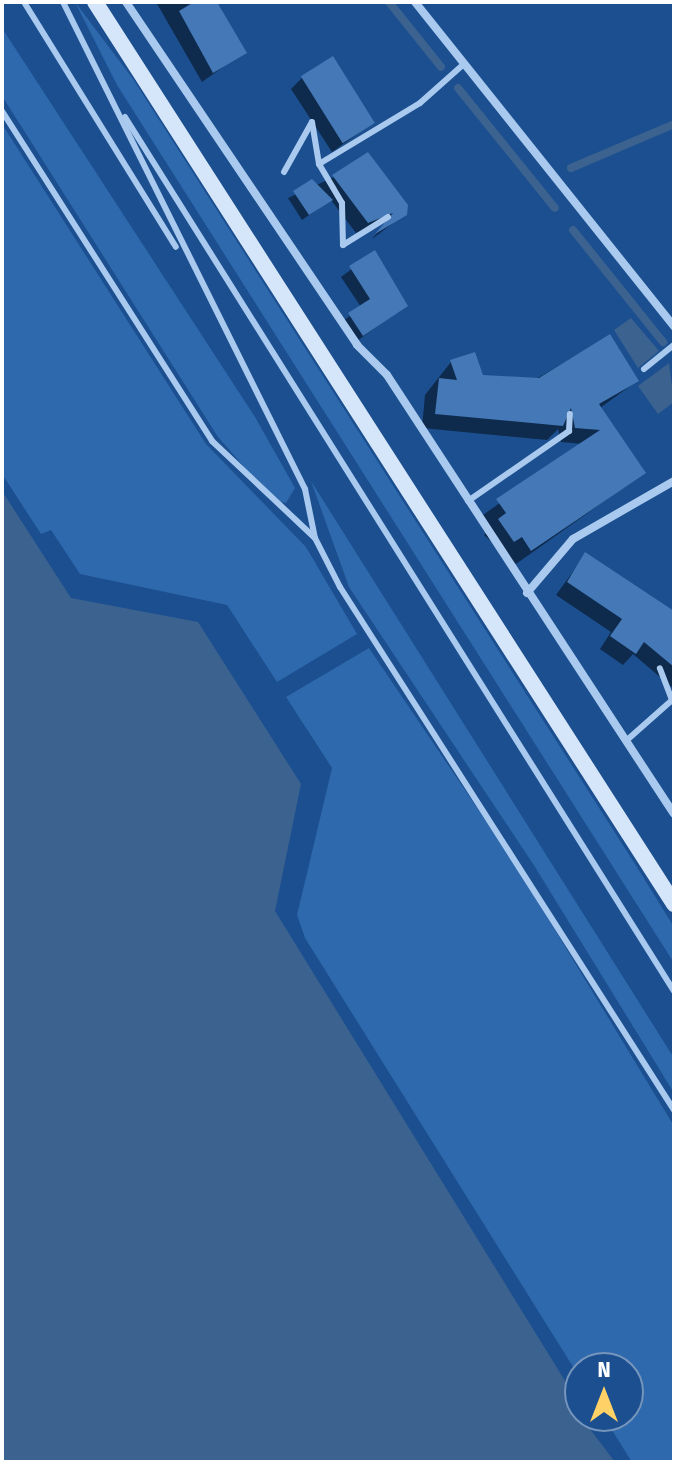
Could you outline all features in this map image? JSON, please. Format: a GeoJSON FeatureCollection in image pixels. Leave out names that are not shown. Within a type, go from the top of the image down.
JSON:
{"type":"FeatureCollection","features":[{"type":"Feature","properties":{"kind":"street"},"geometry":{"type":"LineString","coordinates":[[95,2],[674,904]]}},
{"type":"Feature","properties":{"kind":"street"},"geometry":{"type":"LineString","coordinates":[[126,2],[468,501],[674,814]]}},
{"type":"Feature","properties":{"kind":"street"},"geometry":{"type":"LineString","coordinates":[[415,2],[674,327]]}},
{"type":"Feature","properties":{"kind":"street"},"geometry":{"type":"LineString","coordinates":[[527,593],[573,539],[674,481]]}},
{"type":"Feature","properties":{"kind":"lane"},"geometry":{"type":"LineString","coordinates":[[24,2],[189,268]]}},
{"type":"Feature","properties":{"kind":"lane"},"geometry":{"type":"LineString","coordinates":[[63,2],[113,97],[189,268],[305,489],[315,538]]}},
{"type":"Feature","properties":{"kind":"lane"},"geometry":{"type":"LineString","coordinates":[[319,164],[420,103],[464,64]]}},
{"type":"Feature","properties":{"kind":"lane"},"geometry":{"type":"LineString","coordinates":[[113,97],[674,991]]}},
{"type":"Feature","properties":{"kind":"lane"},"geometry":{"type":"LineString","coordinates":[[2,111],[212,441],[315,538],[674,1110]]}},
{"type":"Feature","properties":{"kind":"lane"},"geometry":{"type":"LineString","coordinates":[[284,172],[312,122],[319,164],[342,203],[343,245],[388,217]]}},
{"type":"Feature","properties":{"kind":"lane"},"geometry":{"type":"LineString","coordinates":[[644,369],[674,345]]}},
{"type":"Feature","properties":{"kind":"lane"},"geometry":{"type":"LineString","coordinates":[[468,501],[569,431],[570,414]]}},
{"type":"Feature","properties":{"kind":"lane"},"geometry":{"type":"LineString","coordinates":[[627,740],[672,700],[660,668]]}},
{"type":"Feature","properties":{"kind":"shaded area"},"geometry":{"type":"Polygon","coordinates":[[[75,2],[133,79],[635,864],[674,927],[674,963],[117,85],[75,2]]]}},
{"type":"Feature","properties":{"kind":"shaded area"},"geometry":{"type":"Polygon","coordinates":[[[2,28],[255,417],[295,488],[286,503],[273,500],[218,437],[2,96],[2,28]]]}},
{"type":"Feature","properties":{"kind":"shaded area"},"geometry":{"type":"Polygon","coordinates":[[[2,124],[206,444],[306,547],[357,634],[277,682],[227,605],[80,574],[51,530],[41,534],[2,474],[2,124]]]}},
{"type":"Feature","properties":{"kind":"shaded area"},"geometry":{"type":"Polygon","coordinates":[[[631,318],[659,351],[638,368],[614,330],[631,318]]]}},
{"type":"Feature","properties":{"kind":"shaded area"},"geometry":{"type":"Polygon","coordinates":[[[669,363],[674,402],[658,414],[638,386],[669,363]]]}},
{"type":"Feature","properties":{"kind":"shaded area"},"geometry":{"type":"Polygon","coordinates":[[[311,481],[674,1058],[674,1093],[535,867],[349,587],[311,481]]]}},
{"type":"Feature","properties":{"kind":"shaded area"},"geometry":{"type":"Polygon","coordinates":[[[2,491],[71,598],[198,622],[301,784],[275,911],[564,1379],[564,1432],[592,1432],[615,1462],[2,1462],[2,491]]]}},
{"type":"Feature","properties":{"kind":"shaded area"},"geometry":{"type":"Polygon","coordinates":[[[369,648],[513,861],[674,1126],[674,1462],[632,1462],[613,1432],[644,1432],[644,1352],[564,1352],[305,938],[297,915],[332,768],[286,697],[369,648]]]}},
{"type":"Feature","properties":{"kind":"building"},"geometry":{"type":"Polygon","coordinates":[[[194,2],[217,2],[247,53],[213,73],[179,11],[194,2]]]}},
{"type":"Feature","properties":{"kind":"building"},"geometry":{"type":"Polygon","coordinates":[[[333,56],[375,123],[343,143],[301,76],[333,56]]]}},
{"type":"Feature","properties":{"kind":"building"},"geometry":{"type":"Polygon","coordinates":[[[368,152],[408,205],[407,215],[375,234],[393,213],[368,223],[332,175],[368,152]]]}},
{"type":"Feature","properties":{"kind":"building"},"geometry":{"type":"Polygon","coordinates":[[[312,179],[333,200],[309,215],[293,191],[312,179]]]}},
{"type":"Feature","properties":{"kind":"building"},"geometry":{"type":"Polygon","coordinates":[[[375,250],[408,306],[363,336],[348,313],[370,299],[349,266],[375,250]]]}},
{"type":"Feature","properties":{"kind":"building"},"geometry":{"type":"Polygon","coordinates":[[[610,334],[639,381],[599,404],[646,473],[531,551],[522,537],[514,542],[498,519],[506,513],[496,499],[600,430],[575,428],[571,408],[563,426],[435,414],[439,378],[457,380],[450,360],[475,352],[483,375],[539,378],[610,334]]]}},
{"type":"Feature","properties":{"kind":"building"},"geometry":{"type":"Polygon","coordinates":[[[585,552],[674,611],[674,667],[644,642],[636,654],[610,636],[622,619],[567,582],[585,552]]]}},
{"type":"Feature","properties":{"kind":"waterway"},"geometry":{"type":"LineString","coordinates":[[389,2],[441,67]]}},
{"type":"Feature","properties":{"kind":"waterway"},"geometry":{"type":"LineString","coordinates":[[458,88],[555,208]]}},
{"type":"Feature","properties":{"kind":"waterway"},"geometry":{"type":"LineString","coordinates":[[571,168],[674,124]]}},
{"type":"Feature","properties":{"kind":"waterway"},"geometry":{"type":"LineString","coordinates":[[573,230],[663,342]]}}]}
